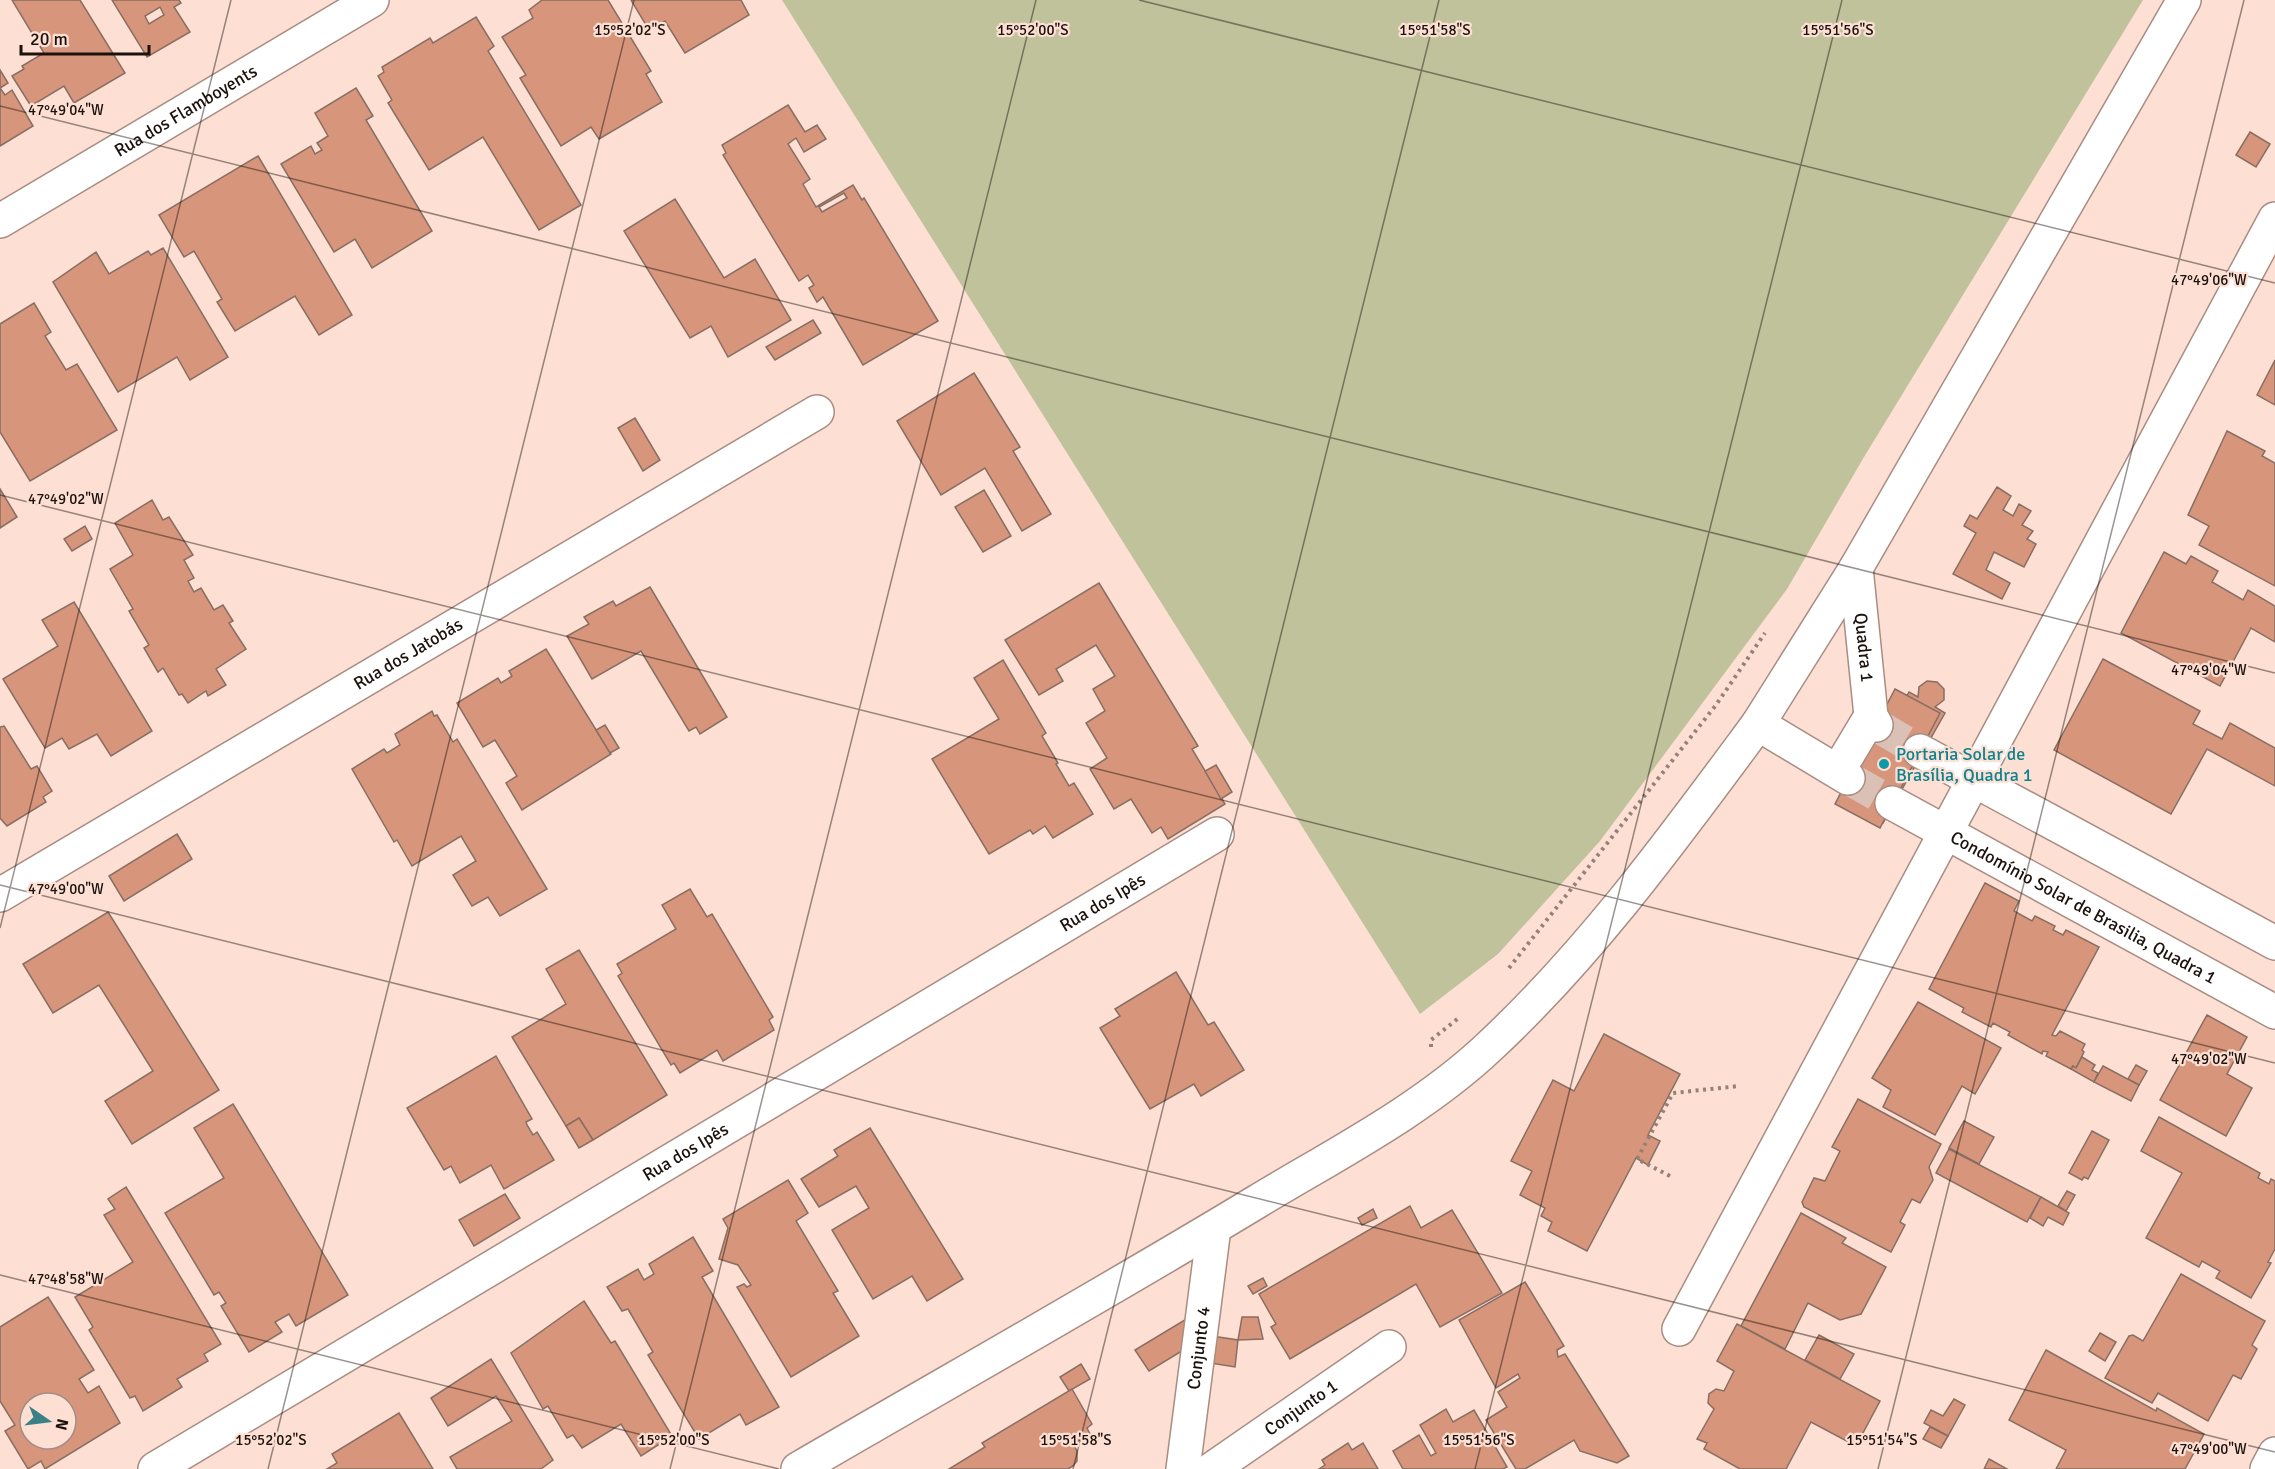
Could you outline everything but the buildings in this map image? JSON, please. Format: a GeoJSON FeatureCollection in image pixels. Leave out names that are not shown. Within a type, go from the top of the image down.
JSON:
{"type":"FeatureCollection","features":[{"type":"Feature","properties":{"kind":"street","name":"Rua dos Flamboyents"},"geometry":{"type":"LineString","coordinates":[[0,221],[372,0]]}},
{"type":"Feature","properties":{"kind":"street"},"geometry":{"type":"LineString","coordinates":[[798,1469],[1214,1228],[1430,1095],[1489,1048],[1563,970],[1644,878],[1758,724],[1856,568],[2184,0]]}},
{"type":"Feature","properties":{"kind":"street"},"geometry":{"type":"LineString","coordinates":[[1679,1329],[2275,219]]}},
{"type":"Feature","properties":{"kind":"street","name":"Rua dos Jatobás"},"geometry":{"type":"LineString","coordinates":[[0,895],[818,412]]}},
{"type":"Feature","properties":{"kind":"street","name":"Quadra 1"},"geometry":{"type":"LineString","coordinates":[[1758,724],[1843,774],[1873,721],[1856,568]]}},
{"type":"Feature","properties":{"kind":"street"},"geometry":{"type":"LineString","coordinates":[[1920,751],[2275,943]]}},
{"type":"Feature","properties":{"kind":"street","name":"Condomínio Solar de Brasilia, Quadra 1"},"geometry":{"type":"LineString","coordinates":[[1892,803],[2275,1012]]}},
{"type":"Feature","properties":{"kind":"street","name":"Rua dos Ipês"},"geometry":{"type":"LineString","coordinates":[[155,1469],[1217,834]]}},
{"type":"Feature","properties":{"kind":"street","name":"Conjunto 4"},"geometry":{"type":"LineString","coordinates":[[1183,1469],[1214,1228]]}},
{"type":"Feature","properties":{"kind":"street","name":"Conjunto 1"},"geometry":{"type":"LineString","coordinates":[[1212,1469],[1389,1347]]}},
{"type":"Feature","properties":{"kind":"street"},"geometry":{"type":"LineString","coordinates":[[2267,1469],[2275,1454]]}},
{"type":"Feature","properties":{"kind":"path"},"geometry":{"type":"LineString","coordinates":[[1502,977],[1716,705],[1768,630]]}},
{"type":"Feature","properties":{"kind":"path"},"geometry":{"type":"LineString","coordinates":[[1430,1095],[1431,1040],[1468,1011]]}},
{"type":"Feature","properties":{"kind":"path"},"geometry":{"type":"LineString","coordinates":[[1670,1176],[1637,1159],[1672,1093],[1739,1086]]}},
{"type":"Feature","properties":{"kind":"green space"},"geometry":{"type":"Polygon","coordinates":[[[782,0],[2143,0],[1864,457],[1787,589],[1600,841],[1498,954],[1420,1014],[782,0]]]}},
{"type":"Feature","properties":{"kind":"tunnel"},"geometry":{"type":"LineString","coordinates":[[1876,725],[1920,751]]}},
{"type":"Feature","properties":{"kind":"tunnel"},"geometry":{"type":"LineString","coordinates":[[1848,778],[1892,803]]}},
{"type":"Feature","properties":{"kind":"place","name":"Portaria Solar de Brasília, Quadra 1"},"geometry":{"type":"Point","coordinates":[1884,764]}}]}
